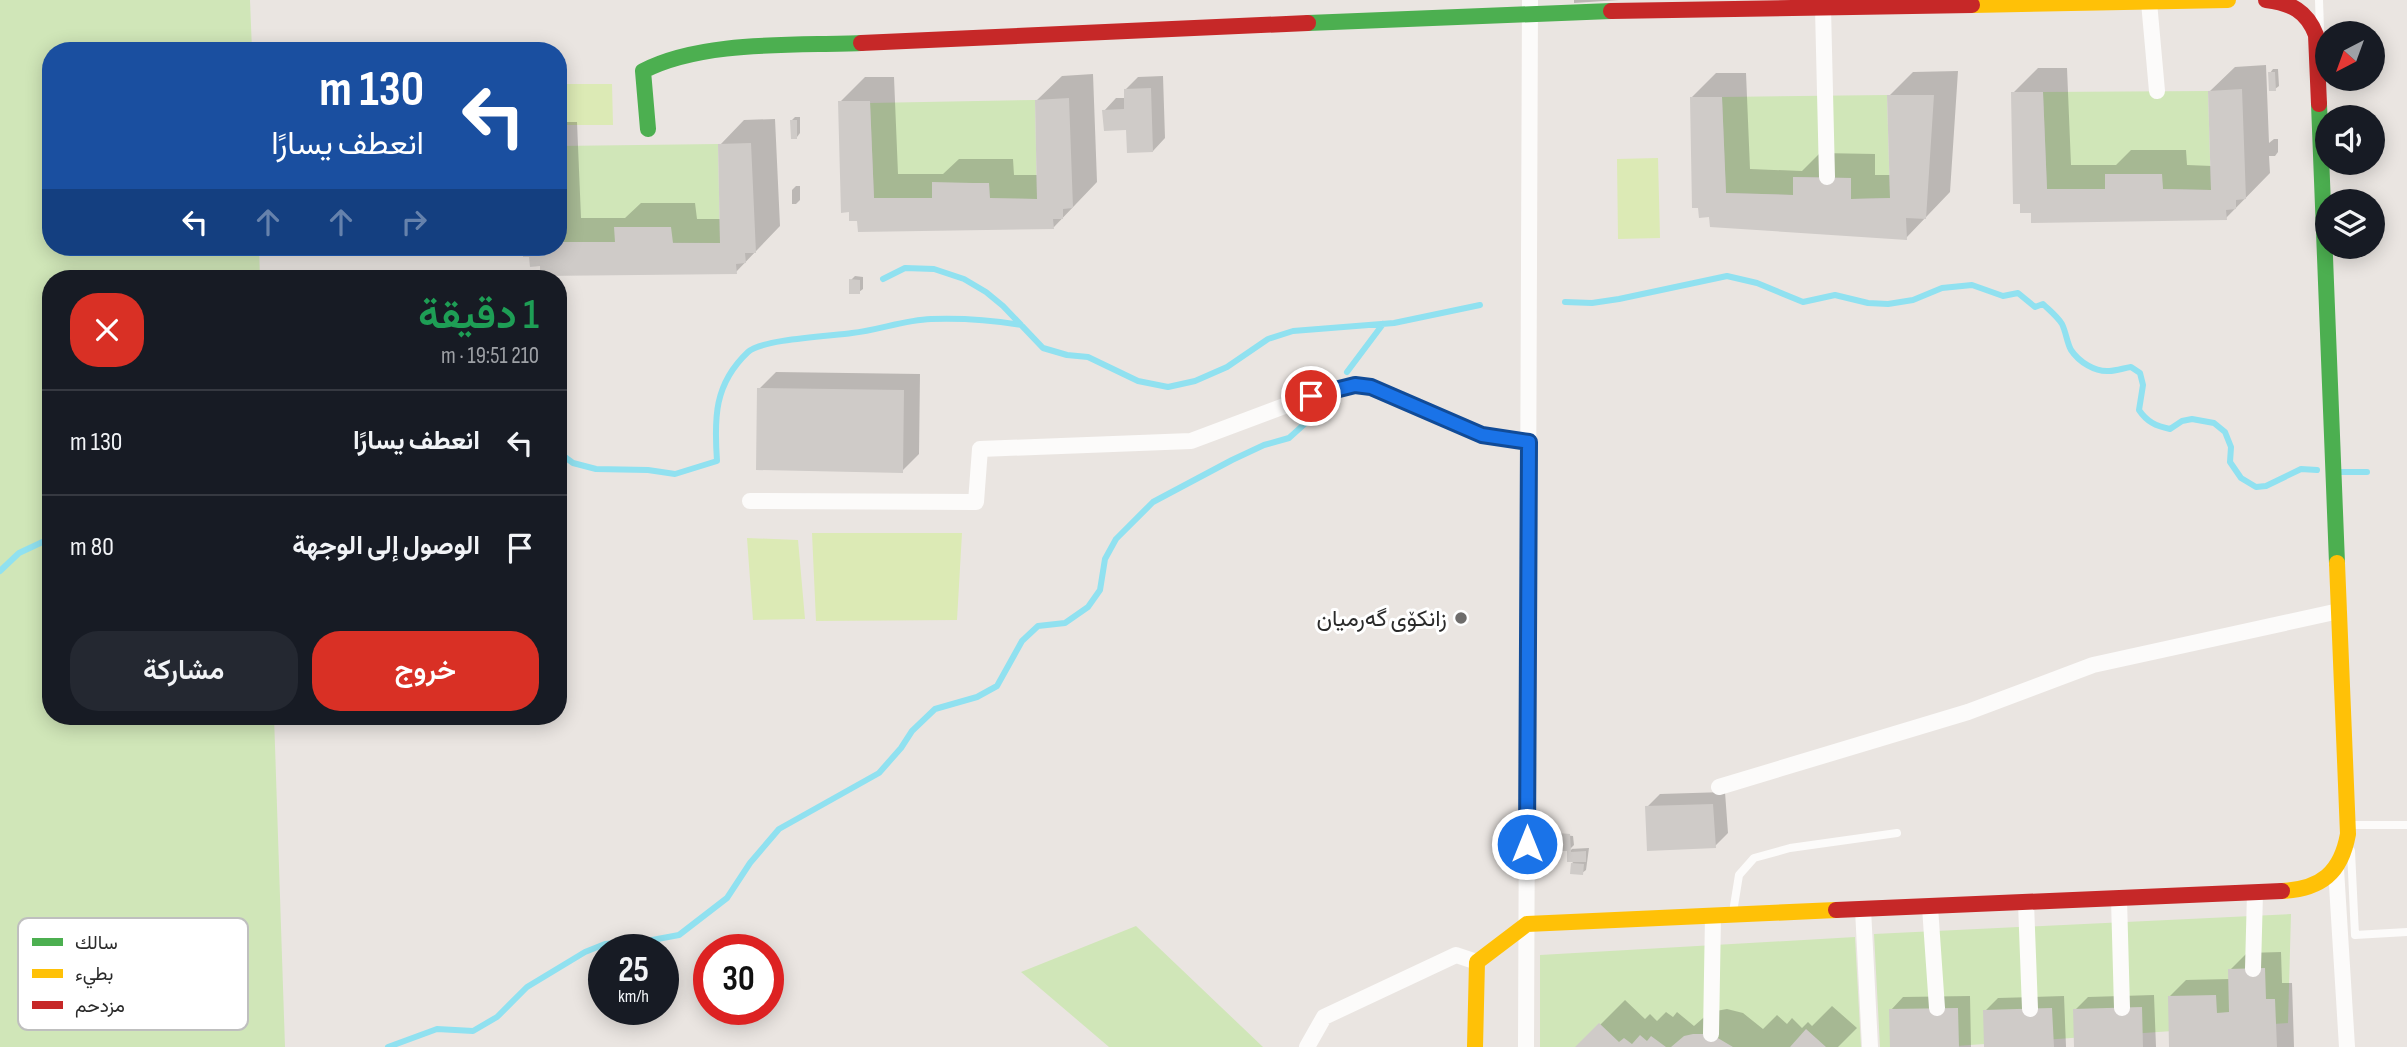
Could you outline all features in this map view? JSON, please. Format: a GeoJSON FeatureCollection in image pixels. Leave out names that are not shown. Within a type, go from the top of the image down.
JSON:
{"type":"FeatureCollection","features":[{"type":"Feature","properties":{"kind":"street"},"geometry":{"type":"LineString","coordinates":[[1469,17],[1470,0]]}},
{"type":"Feature","properties":{"kind":"street"},"geometry":{"type":"LineString","coordinates":[[648,130],[643,71],[662,61],[701,51],[1469,17],[1530,7],[1823,8],[2228,0]]}},
{"type":"Feature","properties":{"kind":"street"},"geometry":{"type":"LineString","coordinates":[[1477,962],[1527,924],[2304,890],[2336,869],[2343,858],[2348,834],[2316,34],[2305,13],[2285,1],[2266,0]]}},
{"type":"Feature","properties":{"kind":"street"},"geometry":{"type":"LineString","coordinates":[[2149,2],[2157,91]]}},
{"type":"Feature","properties":{"kind":"street"},"geometry":{"type":"LineString","coordinates":[[1526,1047],[1530,7]]}},
{"type":"Feature","properties":{"kind":"street"},"geometry":{"type":"LineString","coordinates":[[1823,8],[1828,177]]}},
{"type":"Feature","properties":{"kind":"street"},"geometry":{"type":"LineString","coordinates":[[750,500],[976,502],[981,449],[1191,441],[1311,396],[1355,385],[1371,387],[1482,435],[1529,442]]}},
{"type":"Feature","properties":{"kind":"street"},"geometry":{"type":"LineString","coordinates":[[1719,787],[1968,712],[2093,665],[2339,611]]}},
{"type":"Feature","properties":{"kind":"street"},"geometry":{"type":"LineString","coordinates":[[2336,869],[2347,1047]]}},
{"type":"Feature","properties":{"kind":"street"},"geometry":{"type":"LineString","coordinates":[[2253,969],[2255,893]]}},
{"type":"Feature","properties":{"kind":"street"},"geometry":{"type":"LineString","coordinates":[[2119,899],[2122,1008]]}},
{"type":"Feature","properties":{"kind":"street"},"geometry":{"type":"LineString","coordinates":[[2026,902],[2031,1009]]}},
{"type":"Feature","properties":{"kind":"street"},"geometry":{"type":"LineString","coordinates":[[1930,907],[1937,1008]]}},
{"type":"Feature","properties":{"kind":"street"},"geometry":{"type":"LineString","coordinates":[[1863,909],[1870,1047]]}},
{"type":"Feature","properties":{"kind":"street"},"geometry":{"type":"LineString","coordinates":[[1711,1034],[1713,916]]}},
{"type":"Feature","properties":{"kind":"street"},"geometry":{"type":"LineString","coordinates":[[1307,1047],[1324,1017],[1456,956],[1477,962]]}},
{"type":"Feature","properties":{"kind":"street"},"geometry":{"type":"LineString","coordinates":[[1475,1047],[1477,962]]}},
{"type":"Feature","properties":{"kind":"lane"},"geometry":{"type":"LineString","coordinates":[[2319,0],[2327,189]]}},
{"type":"Feature","properties":{"kind":"lane"},"geometry":{"type":"LineString","coordinates":[[2328,259],[2355,934],[2407,932]]}},
{"type":"Feature","properties":{"kind":"lane"},"geometry":{"type":"LineString","coordinates":[[2350,825],[2407,825]]}},
{"type":"Feature","properties":{"kind":"lane"},"geometry":{"type":"LineString","coordinates":[[1732,915],[1739,875],[1754,858],[1790,848],[1897,833]]}},
{"type":"Feature","properties":{"kind":"green space"},"geometry":{"type":"Polygon","coordinates":[[[0,0],[250,0],[252,42],[42,42],[42,256],[259,256],[260,270],[42,270],[42,725],[274,725],[285,1047],[0,1047],[0,0]]]}},
{"type":"Feature","properties":{"kind":"green space"},"geometry":{"type":"Polygon","coordinates":[[[567,84],[612,84],[613,125],[567,125],[567,84]]]}},
{"type":"Feature","properties":{"kind":"green space"},"geometry":{"type":"Polygon","coordinates":[[[2208,91],[2211,190],[2163,189],[2161,174],[2105,174],[2105,189],[2047,189],[2043,92],[2208,91]]]}},
{"type":"Feature","properties":{"kind":"green space"},"geometry":{"type":"Polygon","coordinates":[[[1887,95],[1890,198],[1851,199],[1851,178],[1793,177],[1793,195],[1726,193],[1722,97],[1887,95]]]}},
{"type":"Feature","properties":{"kind":"green space"},"geometry":{"type":"Polygon","coordinates":[[[1035,100],[1037,199],[874,198],[870,103],[1035,100]]]}},
{"type":"Feature","properties":{"kind":"green space"},"geometry":{"type":"Polygon","coordinates":[[[718,144],[720,243],[567,242],[567,146],[718,144]]]}},
{"type":"Feature","properties":{"kind":"green space"},"geometry":{"type":"Polygon","coordinates":[[[1658,158],[1660,238],[1618,239],[1617,159],[1658,158]]]}},
{"type":"Feature","properties":{"kind":"green space"},"geometry":{"type":"Polygon","coordinates":[[[812,533],[962,533],[957,620],[816,621],[812,533]]]}},
{"type":"Feature","properties":{"kind":"green space"},"geometry":{"type":"Polygon","coordinates":[[[747,538],[798,540],[805,619],[753,620],[747,538]]]}},
{"type":"Feature","properties":{"kind":"green space"},"geometry":{"type":"Polygon","coordinates":[[[2291,914],[2288,1023],[1942,1047],[1880,1047],[1874,934],[2291,914]]]}},
{"type":"Feature","properties":{"kind":"green space"},"geometry":{"type":"Polygon","coordinates":[[[1136,926],[1263,1047],[1109,1047],[1021,972],[1136,926]]]}},
{"type":"Feature","properties":{"kind":"green space"},"geometry":{"type":"Polygon","coordinates":[[[1855,937],[1861,1047],[1540,1047],[1540,955],[1855,937]]]}},
{"type":"Feature","properties":{"kind":"building"},"geometry":{"type":"Polygon","coordinates":[[[2268,72],[2275,72],[2276,91],[2269,91],[2268,72]]]}},
{"type":"Feature","properties":{"kind":"building"},"geometry":{"type":"Polygon","coordinates":[[[1151,88],[1153,152],[1127,153],[1126,130],[1104,131],[1102,110],[1124,109],[1124,89],[1151,88]]]}},
{"type":"Feature","properties":{"kind":"building"},"geometry":{"type":"Polygon","coordinates":[[[2242,89],[2246,199],[2236,200],[2236,209],[2226,210],[2227,220],[2031,223],[2031,213],[2020,213],[2020,204],[2013,204],[2011,92],[2043,92],[2047,189],[2105,189],[2105,174],[2162,174],[2163,189],[2211,190],[2208,91],[2242,89]]]}},
{"type":"Feature","properties":{"kind":"building"},"geometry":{"type":"Polygon","coordinates":[[[1887,95],[1934,95],[1926,219],[1906,218],[1907,240],[1710,227],[1709,217],[1699,218],[1698,208],[1692,208],[1690,97],[1722,97],[1726,193],[1793,195],[1793,177],[1851,178],[1851,199],[1890,198],[1887,95]]]}},
{"type":"Feature","properties":{"kind":"building"},"geometry":{"type":"Polygon","coordinates":[[[1069,98],[1073,208],[1063,209],[1063,219],[1053,219],[1054,229],[858,232],[857,221],[849,221],[849,212],[841,213],[838,101],[870,101],[874,198],[932,198],[932,182],[989,183],[990,198],[1037,199],[1035,100],[1069,98]]]}},
{"type":"Feature","properties":{"kind":"building"},"geometry":{"type":"Polygon","coordinates":[[[790,120],[797,120],[797,139],[791,139],[790,120]]]}},
{"type":"Feature","properties":{"kind":"building"},"geometry":{"type":"Polygon","coordinates":[[[751,143],[756,253],[745,253],[746,263],[736,264],[737,274],[567,276],[567,270],[540,270],[540,266],[530,267],[529,257],[523,257],[567,256],[567,242],[615,242],[614,227],[671,227],[673,243],[720,243],[718,144],[751,143]]]}},
{"type":"Feature","properties":{"kind":"building"},"geometry":{"type":"Polygon","coordinates":[[[849,279],[860,280],[860,294],[849,294],[849,279]]]}},
{"type":"Feature","properties":{"kind":"building"},"geometry":{"type":"Polygon","coordinates":[[[757,388],[904,390],[903,473],[756,470],[757,388]]]}},
{"type":"Feature","properties":{"kind":"building"},"geometry":{"type":"Polygon","coordinates":[[[1713,804],[1716,848],[1647,851],[1645,806],[1713,804]]]}},
{"type":"Feature","properties":{"kind":"building"},"geometry":{"type":"Polygon","coordinates":[[[1558,833],[1570,834],[1571,852],[1586,851],[1586,862],[1567,862],[1567,851],[1558,851],[1558,833]]]}},
{"type":"Feature","properties":{"kind":"building"},"geometry":{"type":"Polygon","coordinates":[[[1571,863],[1584,864],[1583,875],[1570,874],[1571,863]]]}},
{"type":"Feature","properties":{"kind":"building"},"geometry":{"type":"Polygon","coordinates":[[[2265,968],[2266,999],[2275,999],[2277,1047],[2169,1047],[2168,996],[2216,995],[2217,1013],[2229,1012],[2228,969],[2265,968]]]}},
{"type":"Feature","properties":{"kind":"building"},"geometry":{"type":"Polygon","coordinates":[[[2142,1007],[2143,1047],[2074,1047],[2073,1009],[2142,1007]]]}},
{"type":"Feature","properties":{"kind":"building"},"geometry":{"type":"Polygon","coordinates":[[[1958,1008],[1959,1047],[1890,1047],[1889,1009],[1958,1008]]]}},
{"type":"Feature","properties":{"kind":"building"},"geometry":{"type":"Polygon","coordinates":[[[2052,1008],[2054,1047],[1984,1047],[1983,1010],[2052,1008]]]}},
{"type":"Feature","properties":{"kind":"building"},"geometry":{"type":"Polygon","coordinates":[[[1599,1023],[1619,1042],[1624,1038],[1632,1044],[1640,1035],[1647,1041],[1651,1036],[1666,1047],[1575,1047],[1599,1023]]]}},
{"type":"Feature","properties":{"kind":"building"},"geometry":{"type":"Polygon","coordinates":[[[1806,1029],[1826,1047],[1790,1047],[1806,1029]]]}},
{"type":"Feature","properties":{"kind":"building"},"geometry":{"type":"Polygon","coordinates":[[[1711,1034],[1733,1047],[1671,1047],[1684,1036],[1711,1034]]]}},
{"type":"Feature","properties":{"kind":"waterway"},"geometry":{"type":"LineString","coordinates":[[883,279],[905,268],[934,269],[964,279],[1003,306],[1043,348],[1067,355],[1088,357],[1138,381],[1168,387],[1195,381],[1227,367],[1268,339],[1293,331],[1394,323],[1480,305]]}},
{"type":"Feature","properties":{"kind":"waterway"},"geometry":{"type":"LineString","coordinates":[[1565,302],[1592,303],[1619,299],[1727,276],[1757,283],[1803,302],[1835,295],[1868,303],[1888,304],[1913,300],[1942,288],[1972,285],[2003,296],[2018,293],[2035,307],[2043,304],[2055,316],[2062,324],[2071,350],[2083,362],[2104,371],[2131,367],[2140,373],[2143,385],[2139,410],[2156,425],[2170,429],[2182,421],[2192,419],[2214,423],[2225,432],[2231,447],[2230,462],[2241,478],[2256,487],[2266,486],[2301,469],[2317,470]]}},
{"type":"Feature","properties":{"kind":"waterway"},"geometry":{"type":"LineString","coordinates":[[567,459],[573,463],[596,469],[648,470],[675,474],[717,461],[716,430],[722,389],[728,376],[748,352],[767,344],[862,332],[921,320],[965,319],[1021,325]]}},
{"type":"Feature","properties":{"kind":"waterway"},"geometry":{"type":"LineString","coordinates":[[1347,372],[1383,324]]}},
{"type":"Feature","properties":{"kind":"waterway"},"geometry":{"type":"LineString","coordinates":[[388,1047],[437,1029],[473,1031],[497,1017],[527,987],[585,952],[605,944],[679,935],[727,898],[750,863],[779,829],[879,773],[912,731],[935,709],[977,697],[997,686],[1022,641],[1038,626],[1065,623],[1088,607],[1100,590],[1105,559],[1116,539],[1153,502],[1232,460],[1264,445],[1289,438],[1330,401]]}},
{"type":"Feature","properties":{"kind":"waterway"},"geometry":{"type":"LineString","coordinates":[[2338,472],[2367,472]]}},
{"type":"Feature","properties":{"kind":"waterway"},"geometry":{"type":"LineString","coordinates":[[0,571],[19,553],[42,542]]}},
{"type":"Feature","properties":{"kind":"traffic: fast"},"geometry":{"type":"LineString","coordinates":[[1308,23],[1611,11]]}},
{"type":"Feature","properties":{"kind":"traffic: fast"},"geometry":{"type":"LineString","coordinates":[[648,129],[643,71],[667,61],[693,54],[749,46],[861,43]]}},
{"type":"Feature","properties":{"kind":"traffic: fast"},"geometry":{"type":"LineString","coordinates":[[2319,104],[2337,563]]}},
{"type":"Feature","properties":{"kind":"traffic: slow"},"geometry":{"type":"LineString","coordinates":[[1972,5],[2228,0]]}},
{"type":"Feature","properties":{"kind":"traffic: slow"},"geometry":{"type":"LineString","coordinates":[[2282,891],[2308,887],[2327,876],[2340,859],[2348,834],[2337,563]]}},
{"type":"Feature","properties":{"kind":"traffic: slow"},"geometry":{"type":"LineString","coordinates":[[1475,1047],[1477,962],[1527,924],[1836,910]]}},
{"type":"Feature","properties":{"kind":"traffic: jam"},"geometry":{"type":"LineString","coordinates":[[2266,0],[2283,3],[2297,10],[2312,27],[2316,35],[2319,104]]}},
{"type":"Feature","properties":{"kind":"traffic: jam"},"geometry":{"type":"LineString","coordinates":[[1611,11],[1972,5]]}},
{"type":"Feature","properties":{"kind":"traffic: jam"},"geometry":{"type":"LineString","coordinates":[[861,43],[1308,23]]}},
{"type":"Feature","properties":{"kind":"traffic: jam"},"geometry":{"type":"LineString","coordinates":[[1836,910],[2282,891]]}},
{"type":"Feature","properties":{"kind":"place","name":"زانکۆی گەرمیان"},"geometry":{"type":"Point","coordinates":[1461,618]}},
{"type":"Feature","properties":{"kind":"route"},"geometry":{"type":"LineString","coordinates":[[1311,396],[1355,385],[1371,387],[1418,410],[1482,435],[1529,442],[1527,844]]}}]}
